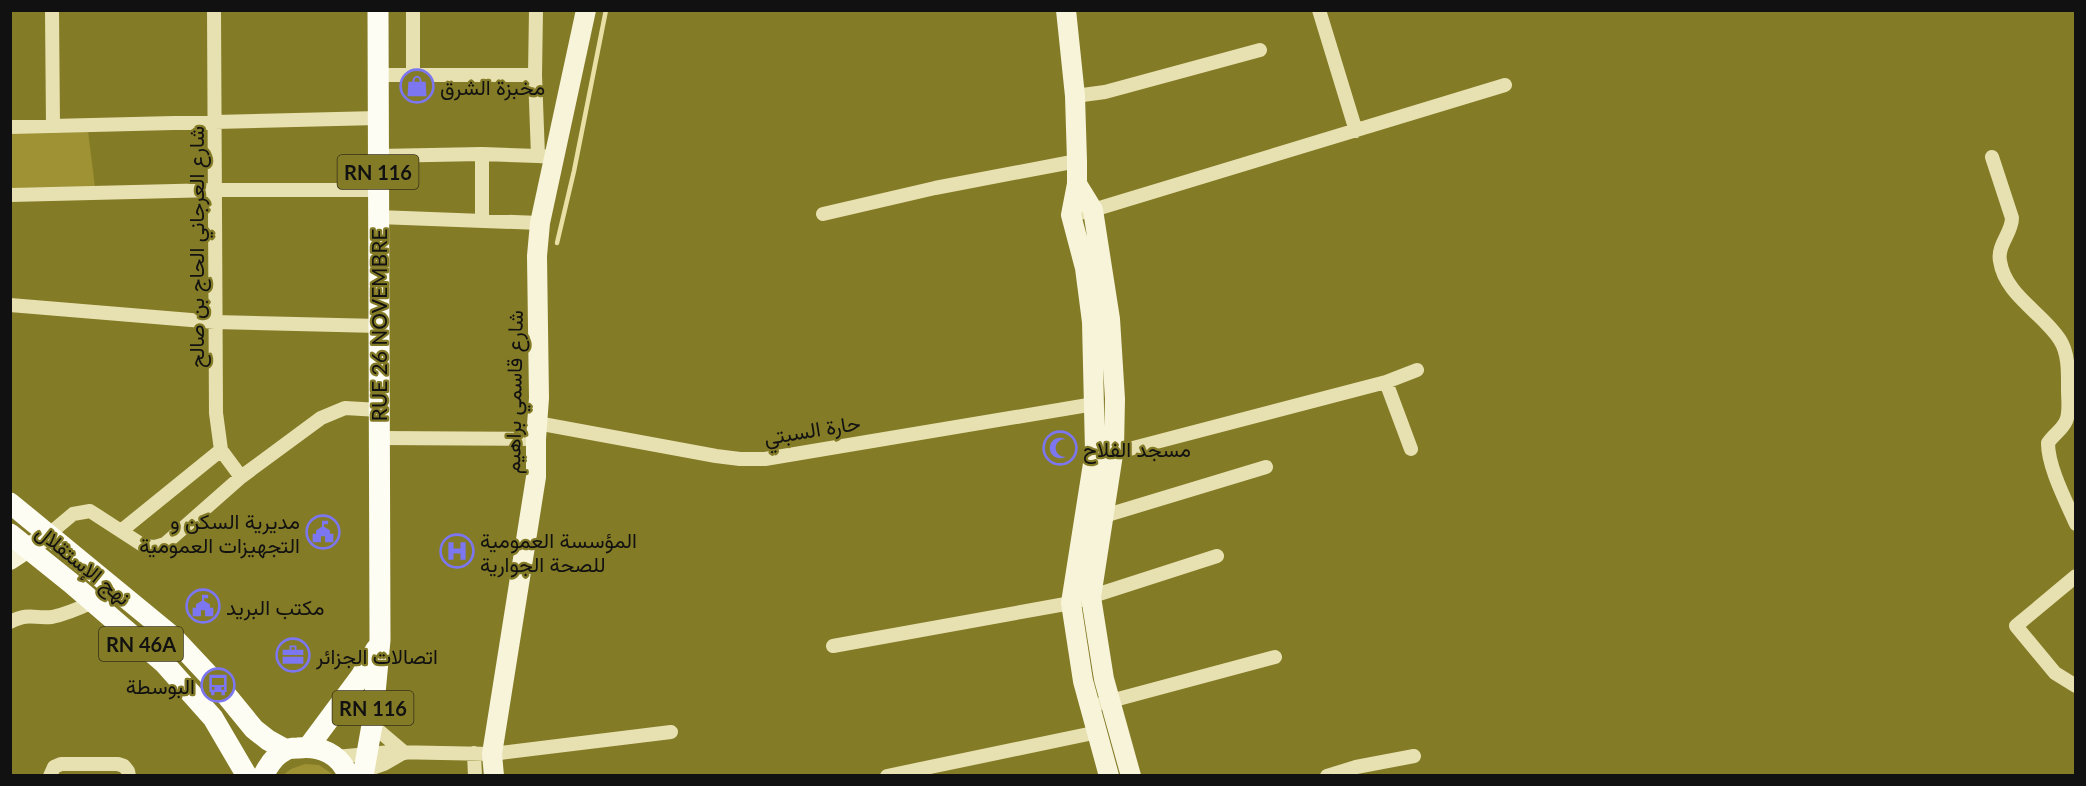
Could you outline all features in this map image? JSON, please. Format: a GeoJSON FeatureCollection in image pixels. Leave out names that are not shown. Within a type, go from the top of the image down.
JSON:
{"type":"FeatureCollection","features":[{"type":"Feature","properties":{"kind":"main road","name":"RUE 26 NOVEMBRE"},"geometry":{"type":"LineString","coordinates":[[360,769],[372,724],[380,640],[378,10]]}},
{"type":"Feature","properties":{"kind":"main road","name":"نهج الإستقلال"},"geometry":{"type":"LineString","coordinates":[[10,503],[172,636],[218,685],[254,729],[286,750]]}},
{"type":"Feature","properties":{"kind":"main road","name":"نهج الإستقلال"},"geometry":{"type":"LineString","coordinates":[[10,534],[19,554],[93,602],[164,663],[213,718],[247,776]]}},
{"type":"Feature","properties":{"kind":"main road","name":"RUE 26 NOVEMBRE"},"geometry":{"type":"LineString","coordinates":[[309,746],[361,676],[380,640]]}},
{"type":"Feature","properties":{"kind":"main road"},"geometry":{"type":"LineString","coordinates":[[263,776],[269,763],[286,750],[309,746],[319,747],[360,769]]}},
{"type":"Feature","properties":{"kind":"street"},"geometry":{"type":"LineString","coordinates":[[52,10],[53,126]]}},
{"type":"Feature","properties":{"kind":"street","name":"شارع العرجاني الحاج بن صالح"},"geometry":{"type":"LineString","coordinates":[[214,10],[216,413],[221,450],[241,477]]}},
{"type":"Feature","properties":{"kind":"street"},"geometry":{"type":"LineString","coordinates":[[413,10],[413,75]]}},
{"type":"Feature","properties":{"kind":"street"},"geometry":{"type":"LineString","coordinates":[[378,156],[482,154],[546,157],[535,75],[536,10]]}},
{"type":"Feature","properties":{"kind":"street","name":"شارع قاسمي براهيم"},"geometry":{"type":"LineString","coordinates":[[494,776],[483,753],[536,477],[539,398],[538,264],[546,157],[586,10]]}},
{"type":"Feature","properties":{"kind":"street"},"geometry":{"type":"LineString","coordinates":[[1066,10],[1075,96],[1077,161],[1077,184],[1071,215],[1085,268],[1090,304],[1095,451],[1071,603],[1083,681],[1109,776]]}},
{"type":"Feature","properties":{"kind":"street"},"geometry":{"type":"LineString","coordinates":[[1319,10],[1356,131]]}},
{"type":"Feature","properties":{"kind":"street"},"geometry":{"type":"LineString","coordinates":[[1075,96],[1105,92],[1260,50]]}},
{"type":"Feature","properties":{"kind":"street"},"geometry":{"type":"LineString","coordinates":[[378,75],[535,75]]}},
{"type":"Feature","properties":{"kind":"street"},"geometry":{"type":"LineString","coordinates":[[1071,215],[1505,85]]}},
{"type":"Feature","properties":{"kind":"street"},"geometry":{"type":"LineString","coordinates":[[10,126],[378,118]]}},
{"type":"Feature","properties":{"kind":"street"},"geometry":{"type":"LineString","coordinates":[[482,154],[482,220]]}},
{"type":"Feature","properties":{"kind":"street"},"geometry":{"type":"LineString","coordinates":[[1992,157],[2012,218],[2011,227],[2000,249],[1999,260],[2011,286],[2061,342],[2067,357],[2068,416],[2048,443],[2048,451],[2076,524]]}},
{"type":"Feature","properties":{"kind":"street"},"geometry":{"type":"LineString","coordinates":[[823,214],[935,188],[1077,161]]}},
{"type":"Feature","properties":{"kind":"street"},"geometry":{"type":"LineString","coordinates":[[1077,184],[1093,210],[1110,319],[1115,399],[1114,453],[1091,597],[1104,679],[1131,776]]}},
{"type":"Feature","properties":{"kind":"street"},"geometry":{"type":"LineString","coordinates":[[10,195],[216,190],[378,190]]}},
{"type":"Feature","properties":{"kind":"street"},"geometry":{"type":"LineString","coordinates":[[378,217],[540,223]]}},
{"type":"Feature","properties":{"kind":"street"},"geometry":{"type":"LineString","coordinates":[[10,306],[215,322],[379,330]]}},
{"type":"Feature","properties":{"kind":"street"},"geometry":{"type":"LineString","coordinates":[[1114,453],[1386,382],[1417,370]]}},
{"type":"Feature","properties":{"kind":"street"},"geometry":{"type":"LineString","coordinates":[[1386,382],[1411,449]]}},
{"type":"Feature","properties":{"kind":"street","name":"حارة السبتي"},"geometry":{"type":"LineString","coordinates":[[379,438],[536,431],[740,459],[765,459],[1094,404]]}},
{"type":"Feature","properties":{"kind":"street"},"geometry":{"type":"LineString","coordinates":[[19,554],[48,535],[73,514],[84,511],[90,511],[144,546],[155,547],[165,544],[241,477],[321,418],[345,408],[378,410]]}},
{"type":"Feature","properties":{"kind":"street"},"geometry":{"type":"LineString","coordinates":[[121,531],[221,450]]}},
{"type":"Feature","properties":{"kind":"street"},"geometry":{"type":"LineString","coordinates":[[1104,516],[1266,467]]}},
{"type":"Feature","properties":{"kind":"street"},"geometry":{"type":"LineString","coordinates":[[833,646],[1071,603],[1217,556]]}},
{"type":"Feature","properties":{"kind":"street"},"geometry":{"type":"LineString","coordinates":[[2076,576],[2016,626],[2055,673],[2076,686]]}},
{"type":"Feature","properties":{"kind":"street"},"geometry":{"type":"LineString","coordinates":[[10,622],[24,616],[44,618],[69,613],[93,602]]}},
{"type":"Feature","properties":{"kind":"street"},"geometry":{"type":"LineString","coordinates":[[1090,706],[1275,657]]}},
{"type":"Feature","properties":{"kind":"street"},"geometry":{"type":"LineString","coordinates":[[372,724],[405,753]]}},
{"type":"Feature","properties":{"kind":"street"},"geometry":{"type":"LineString","coordinates":[[360,769],[384,764],[405,753],[483,753],[671,732]]}},
{"type":"Feature","properties":{"kind":"street"},"geometry":{"type":"LineString","coordinates":[[887,776],[1098,732]]}},
{"type":"Feature","properties":{"kind":"street"},"geometry":{"type":"LineString","coordinates":[[475,776],[483,753]]}},
{"type":"Feature","properties":{"kind":"street"},"geometry":{"type":"LineString","coordinates":[[1327,776],[1356,767],[1414,756]]}},
{"type":"Feature","properties":{"kind":"street"},"geometry":{"type":"LineString","coordinates":[[52,771],[60,764],[118,764],[124,766],[129,776]]}},
{"type":"Feature","properties":{"kind":"shaded area"},"geometry":{"type":"Polygon","coordinates":[[[88,131],[95,187],[11,188],[10,132],[88,131]]]}},
{"type":"Feature","properties":{"kind":"shaded area"},"geometry":{"type":"Polygon","coordinates":[[[305,764],[319,765],[334,775],[283,775],[305,764]]]}},
{"type":"Feature","properties":{"kind":"waterway"},"geometry":{"type":"LineString","coordinates":[[557,243],[574,171],[606,10]]}},
{"type":"Feature","properties":{"kind":"place","name":"مخبزة الشرق"},"geometry":{"type":"Point","coordinates":[417,86]}},
{"type":"Feature","properties":{"kind":"place","name":"مسجد الفلاح"},"geometry":{"type":"Point","coordinates":[1060,448]}},
{"type":"Feature","properties":{"kind":"place","name":"مديرية السكن و التجهيزات العمومية"},"geometry":{"type":"Point","coordinates":[323,532]}},
{"type":"Feature","properties":{"kind":"place","name":"المؤسسة العمومية للصحة الجوارية"},"geometry":{"type":"Point","coordinates":[457,551]}},
{"type":"Feature","properties":{"kind":"place","name":"مكتب البريد"},"geometry":{"type":"Point","coordinates":[203,606]}},
{"type":"Feature","properties":{"kind":"place","name":"اتصالات الجزائر"},"geometry":{"type":"Point","coordinates":[293,655]}},
{"type":"Feature","properties":{"kind":"place","name":"البوسطة"},"geometry":{"type":"Point","coordinates":[218,685]}}]}
